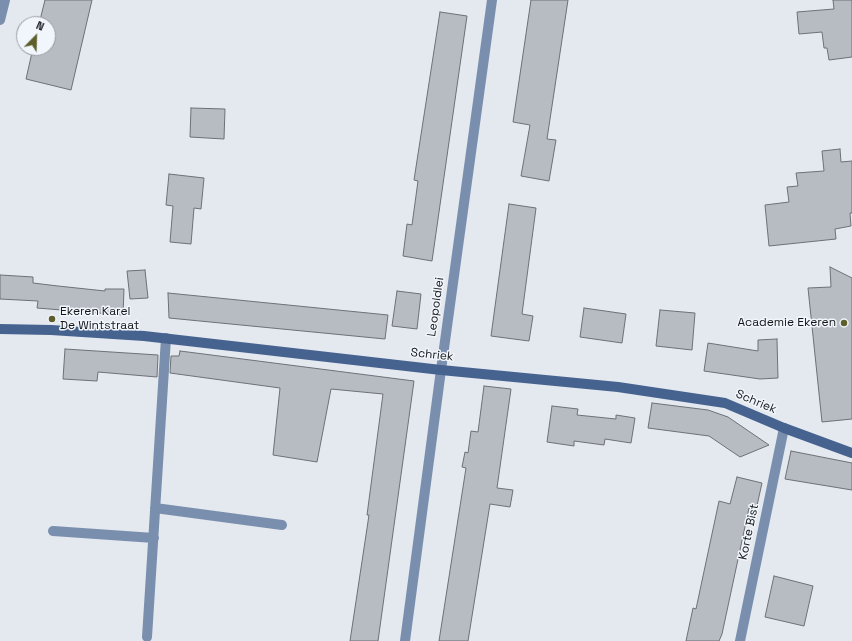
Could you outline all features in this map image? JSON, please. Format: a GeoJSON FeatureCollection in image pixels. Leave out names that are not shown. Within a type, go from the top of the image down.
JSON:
{"type":"FeatureCollection","features":[{"type":"Feature","properties":{"kind":"street"},"geometry":{"type":"LineString","coordinates":[[0,20],[5,0]]}},
{"type":"Feature","properties":{"kind":"street","name":"Leopoldlei"},"geometry":{"type":"LineString","coordinates":[[405,641],[492,0]]}},
{"type":"Feature","properties":{"kind":"street","name":"Schriek"},"geometry":{"type":"LineString","coordinates":[[0,329],[51,330],[166,338],[441,370],[618,387],[724,403],[784,428],[852,453]]}},
{"type":"Feature","properties":{"kind":"street"},"geometry":{"type":"LineString","coordinates":[[147,637],[166,338]]}},
{"type":"Feature","properties":{"kind":"street","name":"Korte Bist"},"geometry":{"type":"LineString","coordinates":[[740,641],[784,428]]}},
{"type":"Feature","properties":{"kind":"street"},"geometry":{"type":"LineString","coordinates":[[156,508],[282,524]]}},
{"type":"Feature","properties":{"kind":"street"},"geometry":{"type":"LineString","coordinates":[[53,530],[154,538]]}},
{"type":"Feature","properties":{"kind":"building"},"geometry":{"type":"Polygon","coordinates":[[[45,0],[92,0],[71,90],[26,79],[31,56],[56,56],[56,16],[41,16],[45,0]]]}},
{"type":"Feature","properties":{"kind":"building"},"geometry":{"type":"Polygon","coordinates":[[[531,0],[568,0],[547,139],[556,140],[549,181],[521,176],[530,125],[513,122],[531,0]]]}},
{"type":"Feature","properties":{"kind":"building"},"geometry":{"type":"Polygon","coordinates":[[[833,0],[852,0],[852,57],[829,60],[827,48],[824,48],[822,32],[799,34],[797,12],[834,9],[833,0]]]}},
{"type":"Feature","properties":{"kind":"building"},"geometry":{"type":"Polygon","coordinates":[[[440,12],[467,16],[432,261],[403,256],[407,224],[412,225],[418,181],[414,180],[440,12]]]}},
{"type":"Feature","properties":{"kind":"building"},"geometry":{"type":"Polygon","coordinates":[[[191,108],[225,109],[224,139],[190,137],[191,108]]]}},
{"type":"Feature","properties":{"kind":"building"},"geometry":{"type":"Polygon","coordinates":[[[840,149],[841,162],[852,161],[851,226],[835,229],[836,239],[769,246],[765,205],[789,202],[787,187],[798,186],[796,173],[824,171],[822,151],[840,149]]]}},
{"type":"Feature","properties":{"kind":"building"},"geometry":{"type":"Polygon","coordinates":[[[169,174],[204,178],[201,209],[194,208],[191,244],[170,242],[173,206],[166,205],[169,174]]]}},
{"type":"Feature","properties":{"kind":"building"},"geometry":{"type":"Polygon","coordinates":[[[509,204],[536,208],[522,314],[533,316],[529,341],[491,336],[509,204]]]}},
{"type":"Feature","properties":{"kind":"building"},"geometry":{"type":"Polygon","coordinates":[[[830,267],[852,278],[852,419],[822,422],[808,288],[831,287],[830,267]]]}},
{"type":"Feature","properties":{"kind":"building"},"geometry":{"type":"Polygon","coordinates":[[[145,270],[148,298],[130,299],[127,271],[145,270]]]}},
{"type":"Feature","properties":{"kind":"building"},"geometry":{"type":"Polygon","coordinates":[[[0,275],[33,277],[33,283],[58,286],[105,291],[105,289],[124,289],[123,315],[37,308],[38,301],[0,299],[0,275]]]}},
{"type":"Feature","properties":{"kind":"building"},"geometry":{"type":"Polygon","coordinates":[[[397,291],[421,294],[417,329],[392,326],[397,291]]]}},
{"type":"Feature","properties":{"kind":"building"},"geometry":{"type":"Polygon","coordinates":[[[168,293],[388,315],[385,339],[169,318],[168,293]]]}},
{"type":"Feature","properties":{"kind":"building"},"geometry":{"type":"Polygon","coordinates":[[[584,308],[626,314],[622,343],[580,337],[584,308]]]}},
{"type":"Feature","properties":{"kind":"building"},"geometry":{"type":"Polygon","coordinates":[[[660,310],[695,313],[692,350],[656,346],[660,310]]]}},
{"type":"Feature","properties":{"kind":"building"},"geometry":{"type":"Polygon","coordinates":[[[777,339],[778,378],[760,379],[704,371],[708,343],[758,351],[758,340],[777,339]]]}},
{"type":"Feature","properties":{"kind":"building"},"geometry":{"type":"Polygon","coordinates":[[[65,349],[158,355],[157,377],[98,372],[97,381],[63,379],[65,349]]]}},
{"type":"Feature","properties":{"kind":"building"},"geometry":{"type":"Polygon","coordinates":[[[180,351],[414,381],[378,641],[350,641],[369,515],[367,515],[383,394],[331,389],[317,462],[273,455],[280,388],[170,373],[171,356],[179,356],[180,351]]]}},
{"type":"Feature","properties":{"kind":"building"},"geometry":{"type":"Polygon","coordinates":[[[484,386],[511,389],[497,488],[513,490],[510,507],[490,504],[468,641],[439,641],[466,468],[462,467],[465,452],[468,453],[471,431],[478,432],[484,386]]]}},
{"type":"Feature","properties":{"kind":"building"},"geometry":{"type":"Polygon","coordinates":[[[652,403],[708,410],[728,417],[769,445],[740,457],[709,436],[648,428],[652,403]]]}},
{"type":"Feature","properties":{"kind":"building"},"geometry":{"type":"Polygon","coordinates":[[[552,406],[578,409],[577,415],[616,419],[616,415],[635,418],[631,443],[605,439],[604,445],[574,441],[574,446],[547,442],[552,406]]]}},
{"type":"Feature","properties":{"kind":"building"},"geometry":{"type":"Polygon","coordinates":[[[791,451],[852,463],[852,490],[785,479],[791,451]]]}},
{"type":"Feature","properties":{"kind":"building"},"geometry":{"type":"Polygon","coordinates":[[[737,477],[762,483],[756,510],[749,508],[722,634],[719,641],[686,641],[693,608],[696,609],[719,501],[730,504],[737,477]]]}},
{"type":"Feature","properties":{"kind":"building"},"geometry":{"type":"Polygon","coordinates":[[[774,576],[813,586],[804,626],[765,617],[774,576]]]}},
{"type":"Feature","properties":{"kind":"place","name":"Ekeren Karel De Wintstraat"},"geometry":{"type":"Point","coordinates":[52,319]}},
{"type":"Feature","properties":{"kind":"place","name":"Academie Ekeren"},"geometry":{"type":"Point","coordinates":[844,323]}}]}
